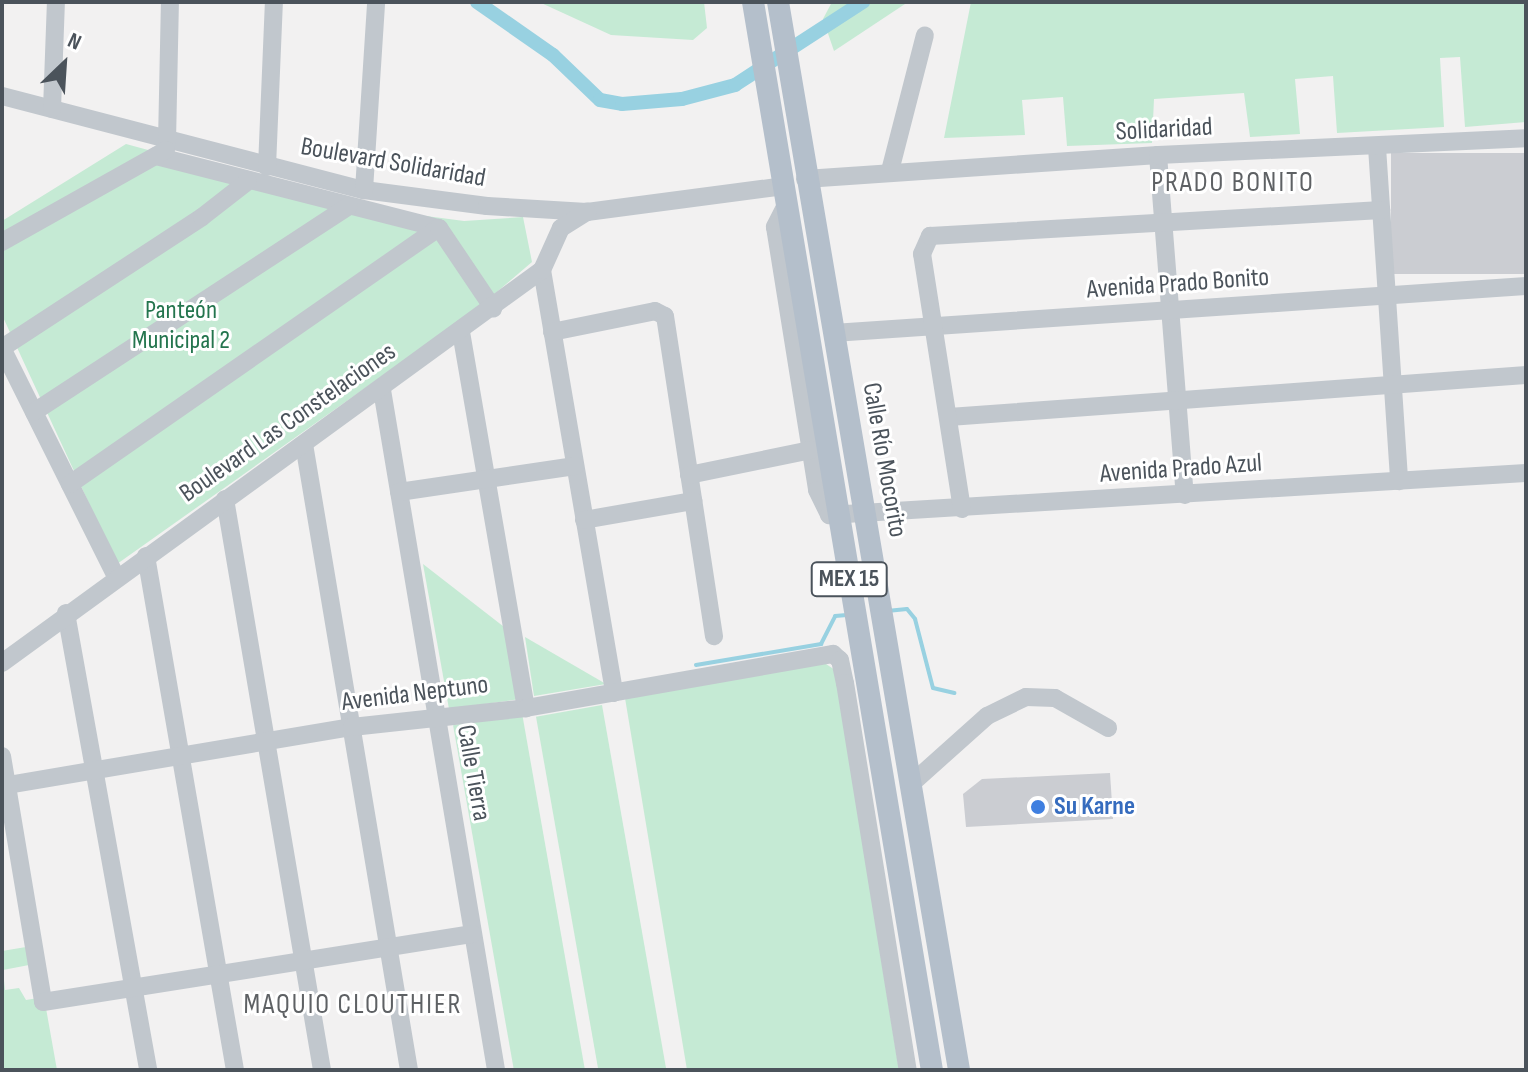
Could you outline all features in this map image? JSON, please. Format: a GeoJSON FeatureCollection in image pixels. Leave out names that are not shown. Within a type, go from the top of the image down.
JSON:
{"type":"FeatureCollection","features":[{"type":"Feature","properties":{"kind":"main road","name":"Calle Río Mocorito"},"geometry":{"type":"LineString","coordinates":[[753,2],[767,88],[833,333],[959,1070]]}},
{"type":"Feature","properties":{"kind":"main road","name":"Calle Río Mocorito"},"geometry":{"type":"LineString","coordinates":[[778,2],[791,85],[792,189],[839,517],[932,1070]]}},
{"type":"Feature","properties":{"kind":"street"},"geometry":{"type":"LineString","coordinates":[[52,109],[56,2]]}},
{"type":"Feature","properties":{"kind":"street"},"geometry":{"type":"LineString","coordinates":[[166,148],[170,2]]}},
{"type":"Feature","properties":{"kind":"street"},"geometry":{"type":"LineString","coordinates":[[267,167],[274,2]]}},
{"type":"Feature","properties":{"kind":"street"},"geometry":{"type":"LineString","coordinates":[[364,190],[376,2]]}},
{"type":"Feature","properties":{"kind":"street"},"geometry":{"type":"LineString","coordinates":[[890,171],[925,35]]}},
{"type":"Feature","properties":{"kind":"street","name":"Boulevard Solidaridad"},"geometry":{"type":"LineString","coordinates":[[2,96],[52,109],[166,148],[364,190],[487,206],[587,212],[792,189]]}},
{"type":"Feature","properties":{"kind":"street","name":"Solidaridad"},"geometry":{"type":"LineString","coordinates":[[792,189],[890,171],[1526,138]]}},
{"type":"Feature","properties":{"kind":"street"},"geometry":{"type":"LineString","coordinates":[[1377,147],[1399,481]]}},
{"type":"Feature","properties":{"kind":"street"},"geometry":{"type":"LineString","coordinates":[[166,148],[248,181],[439,228],[493,308]]}},
{"type":"Feature","properties":{"kind":"street"},"geometry":{"type":"LineString","coordinates":[[2,242],[166,148]]}},
{"type":"Feature","properties":{"kind":"street"},"geometry":{"type":"LineString","coordinates":[[1158,155],[1185,495]]}},
{"type":"Feature","properties":{"kind":"street"},"geometry":{"type":"LineString","coordinates":[[116,577],[2,348],[202,217],[248,181]]}},
{"type":"Feature","properties":{"kind":"street"},"geometry":{"type":"LineString","coordinates":[[792,189],[775,227],[823,509],[839,517]]}},
{"type":"Feature","properties":{"kind":"street"},"geometry":{"type":"LineString","coordinates":[[34,412],[349,206]]}},
{"type":"Feature","properties":{"kind":"street"},"geometry":{"type":"LineString","coordinates":[[962,509],[922,254],[930,236],[1381,210]]}},
{"type":"Feature","properties":{"kind":"street","name":"Boulevard Las Constelaciones"},"geometry":{"type":"LineString","coordinates":[[2,663],[66,613],[493,308],[542,270],[561,228],[587,212]]}},
{"type":"Feature","properties":{"kind":"street"},"geometry":{"type":"LineString","coordinates":[[70,484],[439,228]]}},
{"type":"Feature","properties":{"kind":"street"},"geometry":{"type":"LineString","coordinates":[[542,270],[614,693]]}},
{"type":"Feature","properties":{"kind":"street","name":"Avenida Prado Bonito"},"geometry":{"type":"LineString","coordinates":[[833,333],[1526,286]]}},
{"type":"Feature","properties":{"kind":"street"},"geometry":{"type":"LineString","coordinates":[[552,332],[655,311],[663,313],[714,636]]}},
{"type":"Feature","properties":{"kind":"street"},"geometry":{"type":"LineString","coordinates":[[461,332],[526,708]]}},
{"type":"Feature","properties":{"kind":"street"},"geometry":{"type":"LineString","coordinates":[[949,417],[1526,375]]}},
{"type":"Feature","properties":{"kind":"street","name":"Calle Tierra"},"geometry":{"type":"LineString","coordinates":[[382,390],[496,1070]]}},
{"type":"Feature","properties":{"kind":"street"},"geometry":{"type":"LineString","coordinates":[[304,444],[409,1070]]}},
{"type":"Feature","properties":{"kind":"street"},"geometry":{"type":"LineString","coordinates":[[689,475],[811,450]]}},
{"type":"Feature","properties":{"kind":"street"},"geometry":{"type":"LineString","coordinates":[[399,492],[575,466]]}},
{"type":"Feature","properties":{"kind":"street","name":"Avenida Prado Azul"},"geometry":{"type":"LineString","coordinates":[[839,517],[1526,473]]}},
{"type":"Feature","properties":{"kind":"street"},"geometry":{"type":"LineString","coordinates":[[225,499],[322,1070]]}},
{"type":"Feature","properties":{"kind":"street"},"geometry":{"type":"LineString","coordinates":[[584,520],[693,501]]}},
{"type":"Feature","properties":{"kind":"street"},"geometry":{"type":"LineString","coordinates":[[146,556],[235,1070]]}},
{"type":"Feature","properties":{"kind":"street"},"geometry":{"type":"LineString","coordinates":[[66,613],[148,1070]]}},
{"type":"Feature","properties":{"kind":"street","name":"Avenida Neptuno"},"geometry":{"type":"LineString","coordinates":[[4,786],[352,727],[437,715],[526,708],[833,654],[841,662],[845,683],[908,1070]]}},
{"type":"Feature","properties":{"kind":"street"},"geometry":{"type":"LineString","coordinates":[[911,784],[987,716],[1026,697],[1055,698],[1108,728]]}},
{"type":"Feature","properties":{"kind":"street"},"geometry":{"type":"LineString","coordinates":[[2,756],[4,786],[43,1002],[473,934]]}},
{"type":"Feature","properties":{"kind":"green space"},"geometry":{"type":"Polygon","coordinates":[[[539,2],[704,2],[707,28],[693,40],[611,35],[539,2]]]}},
{"type":"Feature","properties":{"kind":"green space"},"geometry":{"type":"Polygon","coordinates":[[[832,2],[908,2],[834,51],[823,19],[832,2]]]}},
{"type":"Feature","properties":{"kind":"green space"},"geometry":{"type":"Polygon","coordinates":[[[971,2],[1526,2],[1526,122],[1465,127],[1460,57],[1440,58],[1444,127],[1337,133],[1333,76],[1295,79],[1300,134],[1250,137],[1244,93],[1154,99],[1152,143],[1067,146],[1063,97],[1022,100],[1025,135],[944,138],[971,2]]]}},
{"type":"Feature","properties":{"kind":"green space","name":"Panteón Municipal 2"},"geometry":{"type":"Polygon","coordinates":[[[126,144],[358,207],[464,221],[523,217],[532,262],[478,308],[117,564],[2,315],[2,221],[126,144]]]}},
{"type":"Feature","properties":{"kind":"green space"},"geometry":{"type":"Polygon","coordinates":[[[423,564],[508,630],[520,699],[449,709],[423,564]]]}},
{"type":"Feature","properties":{"kind":"green space"},"geometry":{"type":"Polygon","coordinates":[[[525,637],[606,684],[534,696],[525,637]]]}},
{"type":"Feature","properties":{"kind":"green space"},"geometry":{"type":"Polygon","coordinates":[[[823,662],[835,670],[899,1070],[687,1070],[625,698],[823,662]]]}},
{"type":"Feature","properties":{"kind":"green space"},"geometry":{"type":"Polygon","coordinates":[[[602,705],[666,1069],[598,1070],[536,717],[602,705]]]}},
{"type":"Feature","properties":{"kind":"green space"},"geometry":{"type":"Polygon","coordinates":[[[522,713],[585,1070],[514,1070],[453,725],[522,713]]]}},
{"type":"Feature","properties":{"kind":"green space"},"geometry":{"type":"Polygon","coordinates":[[[26,947],[29,965],[3,970],[5,990],[19,988],[26,1000],[44,997],[57,1070],[2,1070],[2,951],[26,947]]]}},
{"type":"Feature","properties":{"kind":"building"},"geometry":{"type":"Polygon","coordinates":[[[1391,153],[1526,153],[1526,274],[1391,274],[1391,153]]]}},
{"type":"Feature","properties":{"kind":"building","name":"Su Karne"},"geometry":{"type":"Polygon","coordinates":[[[1110,773],[1113,819],[966,827],[963,794],[982,779],[1110,773]]]}},
{"type":"Feature","properties":{"kind":"waterway"},"geometry":{"type":"LineString","coordinates":[[477,2],[553,55],[600,100],[622,104],[682,99],[735,85],[863,2]]}},
{"type":"Feature","properties":{"kind":"waterway"},"geometry":{"type":"LineString","coordinates":[[887,611],[907,609],[915,619],[933,688],[954,693]]}},
{"type":"Feature","properties":{"kind":"waterway"},"geometry":{"type":"LineString","coordinates":[[696,665],[821,644],[835,616],[847,615]]}},
{"type":"Feature","properties":{"kind":"place","name":"Su Karne"},"geometry":{"type":"Point","coordinates":[1038,807]}},
{"type":"Feature","properties":{"kind":"district","name":"PRADO BONITO"},"geometry":{"type":"Point","coordinates":[1233,183]}},
{"type":"Feature","properties":{"kind":"district","name":"MAQUIO CLOUTHIER"},"geometry":{"type":"Point","coordinates":[353,1005]}}]}
